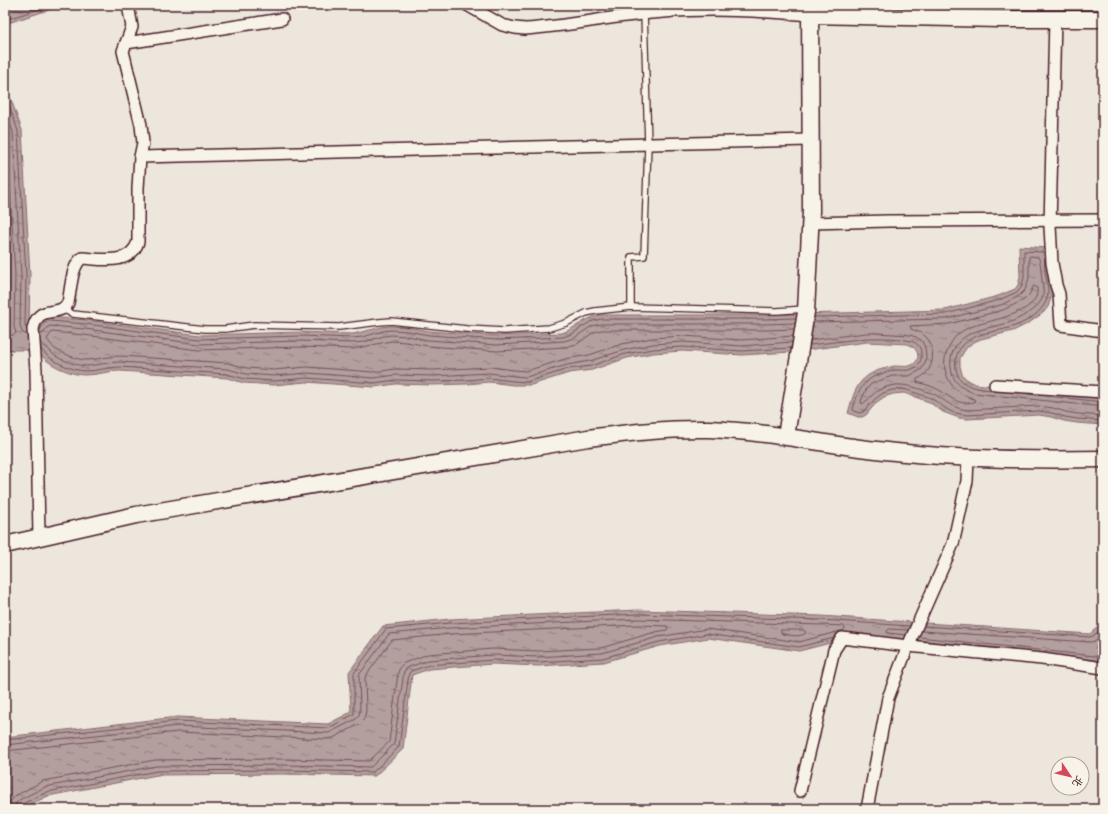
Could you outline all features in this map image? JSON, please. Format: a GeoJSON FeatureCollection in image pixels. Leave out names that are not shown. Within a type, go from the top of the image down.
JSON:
{"type":"FeatureCollection","features":[{"type":"Feature","properties":{"kind":"main road"},"geometry":{"type":"LineString","coordinates":[[786,436],[806,310],[810,223],[810,10],[992,19],[1103,19]]}},
{"type":"Feature","properties":{"kind":"main road"},"geometry":{"type":"LineString","coordinates":[[5,545],[136,514],[588,438],[655,431],[692,429],[725,430],[786,436],[886,451],[968,458],[1033,460],[1103,459]]}},
{"type":"Feature","properties":{"kind":"street"},"geometry":{"type":"LineString","coordinates":[[38,537],[36,370],[34,329],[36,320],[42,314],[62,309],[66,306],[68,303],[74,268],[78,260],[82,258],[115,260],[125,257],[131,253],[138,242],[138,188],[140,157],[143,143],[141,125],[123,51],[132,27],[128,5]]}},
{"type":"Feature","properties":{"kind":"street"},"geometry":{"type":"LineString","coordinates":[[468,5],[502,25],[525,29],[644,9],[671,11],[719,10],[765,12],[810,10]]}},
{"type":"Feature","properties":{"kind":"street"},"geometry":{"type":"LineString","coordinates":[[126,43],[282,19]]}},
{"type":"Feature","properties":{"kind":"street"},"geometry":{"type":"LineString","coordinates":[[1055,19],[1050,220],[1052,263],[1059,294],[1061,324],[1103,331]]}},
{"type":"Feature","properties":{"kind":"street"},"geometry":{"type":"LineString","coordinates":[[140,157],[810,140]]}},
{"type":"Feature","properties":{"kind":"street"},"geometry":{"type":"LineString","coordinates":[[810,223],[1103,220]]}},
{"type":"Feature","properties":{"kind":"street"},"geometry":{"type":"LineString","coordinates":[[995,385],[1103,392]]}},
{"type":"Feature","properties":{"kind":"street"},"geometry":{"type":"LineString","coordinates":[[867,809],[888,698],[908,646],[953,544],[967,482],[968,458]]}},
{"type":"Feature","properties":{"kind":"street"},"geometry":{"type":"LineString","coordinates":[[800,791],[834,650],[842,638],[1042,659],[1103,668]]}},
{"type":"Feature","properties":{"kind":"lane"},"geometry":{"type":"LineString","coordinates":[[630,307],[631,257],[644,256],[648,145],[644,9]]}},
{"type":"Feature","properties":{"kind":"lane"},"geometry":{"type":"LineString","coordinates":[[62,309],[74,314],[205,329],[225,329],[254,325],[339,328],[392,321],[467,329],[504,331],[549,328],[566,323],[586,313],[630,307],[777,311],[806,310]]}},
{"type":"Feature","properties":{"kind":"water"},"geometry":{"type":"Polygon","coordinates":[[[5,5],[64,5],[5,24],[5,5]]]}},
{"type":"Feature","properties":{"kind":"water"},"geometry":{"type":"Polygon","coordinates":[[[5,83],[22,130],[30,275],[29,327],[38,325],[46,318],[50,317],[86,320],[200,335],[301,332],[353,334],[391,326],[408,327],[429,331],[497,336],[562,333],[590,318],[600,315],[766,315],[945,310],[998,296],[1015,289],[1018,285],[1020,277],[1019,246],[1048,248],[1052,295],[1048,307],[1043,313],[1029,323],[1013,331],[981,339],[967,347],[960,358],[962,374],[965,378],[975,384],[1103,398],[1103,425],[1064,421],[1039,415],[967,419],[959,418],[943,412],[929,402],[904,393],[884,397],[877,402],[866,415],[862,417],[848,413],[855,392],[866,377],[879,370],[894,366],[908,366],[915,363],[918,357],[917,351],[907,344],[867,342],[791,352],[742,355],[683,351],[653,353],[627,358],[592,370],[569,373],[531,385],[513,385],[489,382],[433,385],[396,384],[374,387],[306,382],[274,385],[244,383],[227,378],[120,371],[79,375],[66,371],[46,360],[38,351],[5,350],[5,83]]]}},
{"type":"Feature","properties":{"kind":"water"},"geometry":{"type":"Polygon","coordinates":[[[638,610],[821,616],[1090,634],[1103,622],[1103,666],[850,638],[799,651],[708,638],[660,646],[604,662],[538,666],[493,664],[429,669],[412,675],[403,749],[375,776],[282,774],[157,775],[48,796],[21,809],[5,809],[5,737],[177,717],[328,724],[351,712],[349,672],[383,626],[450,619],[638,610]]]}}]}
